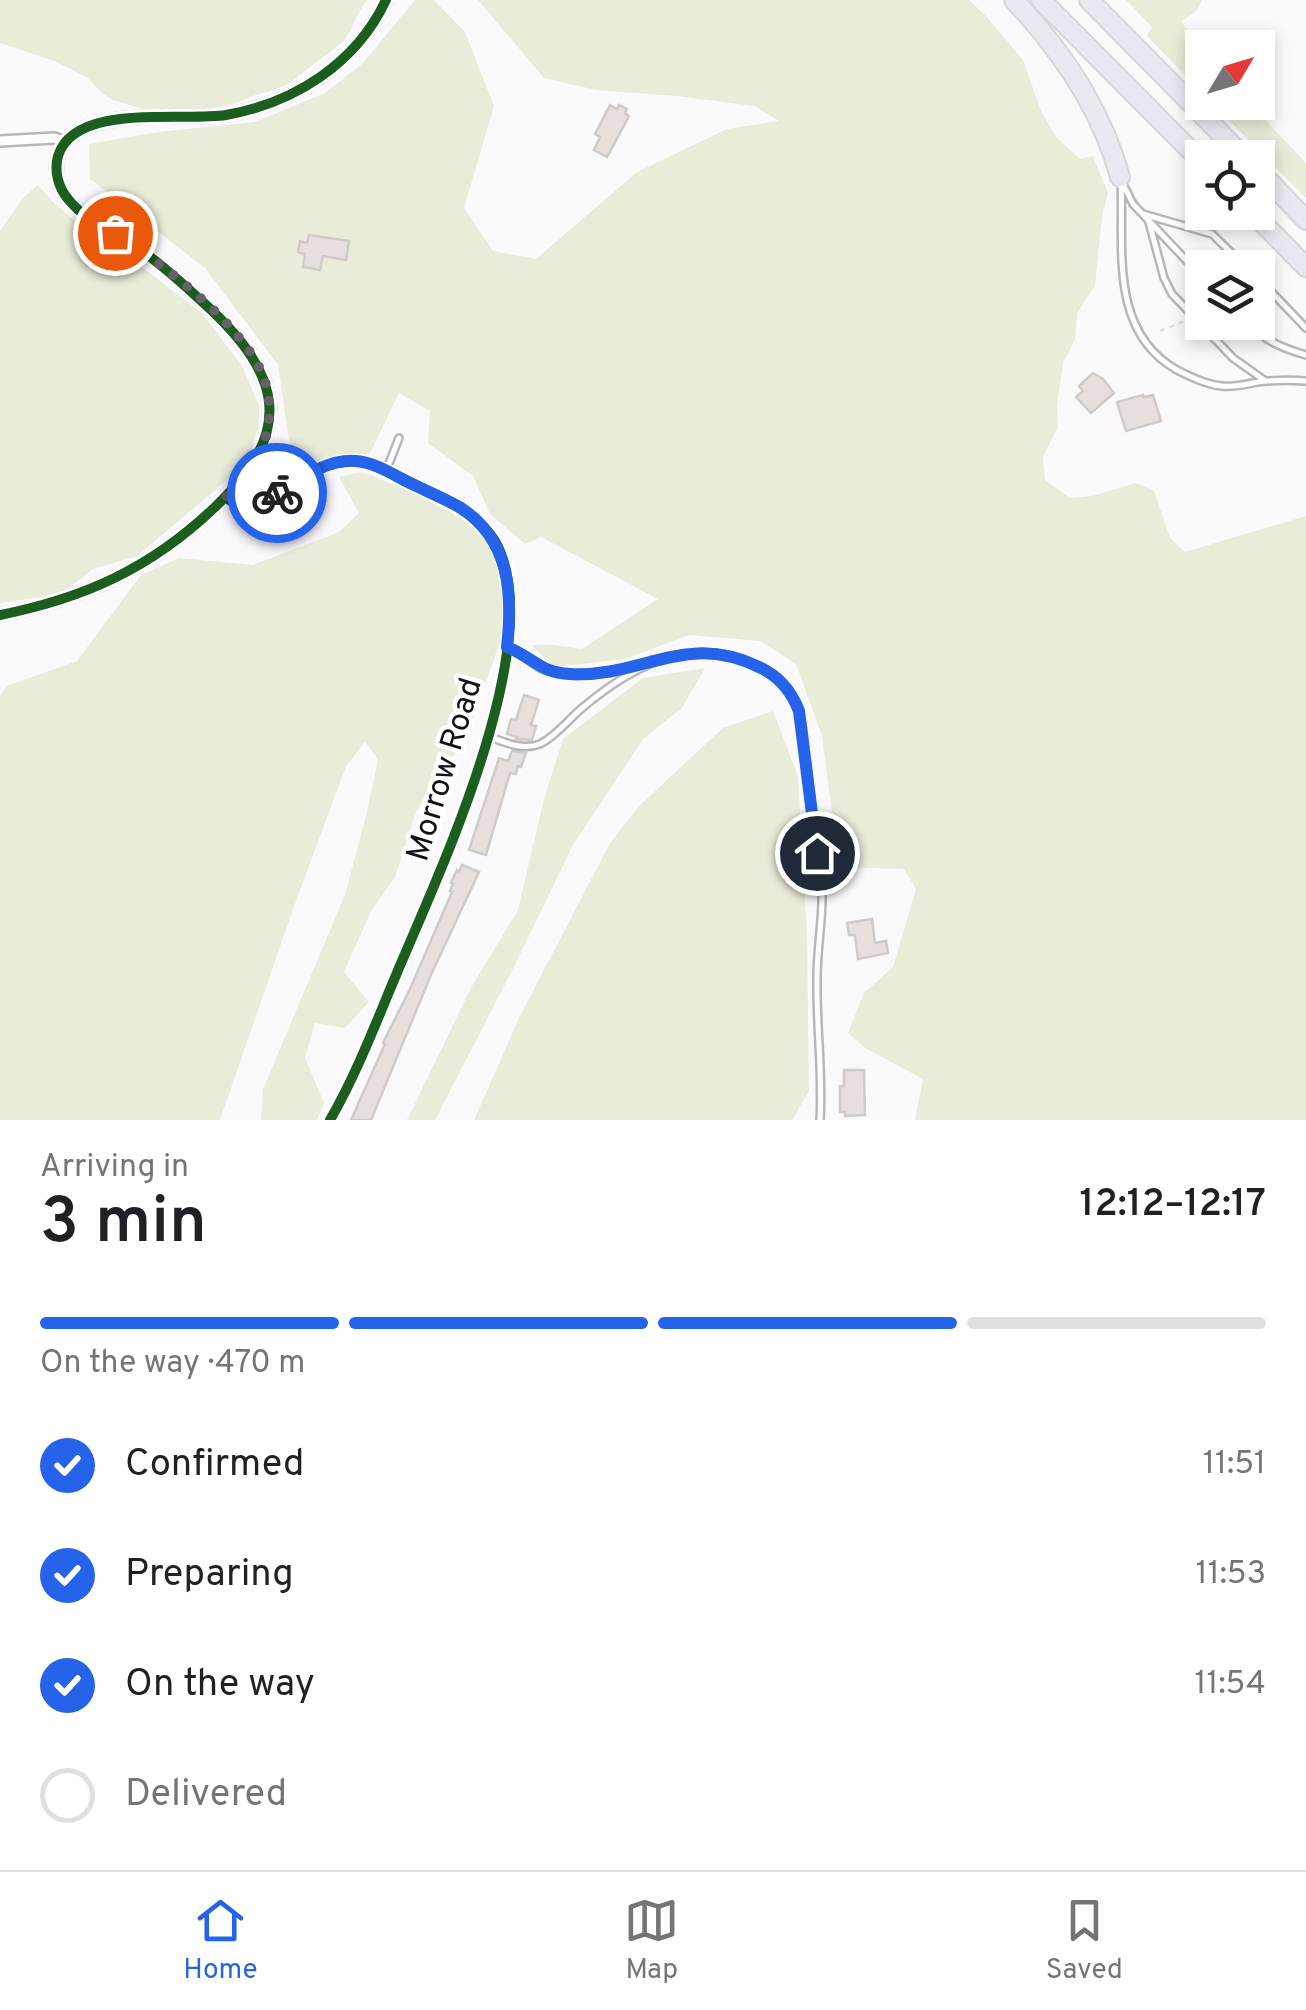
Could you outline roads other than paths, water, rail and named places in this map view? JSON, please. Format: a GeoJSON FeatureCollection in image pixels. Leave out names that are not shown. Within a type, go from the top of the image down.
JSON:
{"type":"FeatureCollection","features":[{"type":"Feature","properties":{"kind":"highway"},"geometry":{"type":"LineString","coordinates":[[1014,0],[1052,45],[1090,101],[1120,177]]}},
{"type":"Feature","properties":{"kind":"highway"},"geometry":{"type":"LineString","coordinates":[[1041,0],[1185,145]]}},
{"type":"Feature","properties":{"kind":"highway"},"geometry":{"type":"LineString","coordinates":[[1089,0],[1227,140]]}},
{"type":"Feature","properties":{"kind":"highway"},"geometry":{"type":"LineString","coordinates":[[1275,188],[1306,220]]}},
{"type":"Feature","properties":{"kind":"highway"},"geometry":{"type":"LineString","coordinates":[[1270,230],[1306,267]]}},
{"type":"Feature","properties":{"kind":"street"},"geometry":{"type":"LineString","coordinates":[[0,615],[72,596],[163,552],[226,497],[258,457],[268,428],[269,396],[260,368],[237,336],[178,279],[66,197],[56,168],[66,142],[74,133],[98,122],[222,115],[284,97],[319,78],[348,54],[370,28],[386,0]]}},
{"type":"Feature","properties":{"kind":"street"},"geometry":{"type":"LineString","coordinates":[[0,140],[54,138],[66,142]]}},
{"type":"Feature","properties":{"kind":"street","name":"Morrow Road"},"geometry":{"type":"LineString","coordinates":[[226,497],[241,506],[256,504],[342,462],[367,463],[459,507],[484,527],[500,552],[508,591],[507,647],[488,736],[470,795],[444,866],[330,1120]]}},
{"type":"Feature","properties":{"kind":"lane"},"geometry":{"type":"LineString","coordinates":[[1120,177],[1140,213],[1185,259]]}},
{"type":"Feature","properties":{"kind":"lane"},"geometry":{"type":"LineString","coordinates":[[1120,177],[1122,278],[1126,304],[1144,341],[1170,366],[1203,382],[1232,386],[1306,380]]}},
{"type":"Feature","properties":{"kind":"lane"},"geometry":{"type":"LineString","coordinates":[[1140,213],[1212,234],[1228,250]]}},
{"type":"Feature","properties":{"kind":"lane"},"geometry":{"type":"LineString","coordinates":[[1150,222],[1172,294],[1233,358],[1266,381]]}},
{"type":"Feature","properties":{"kind":"lane"},"geometry":{"type":"LineString","coordinates":[[1275,296],[1306,328]]}},
{"type":"Feature","properties":{"kind":"lane"},"geometry":{"type":"LineString","coordinates":[[1266,340],[1306,354]]}},
{"type":"Feature","properties":{"kind":"lane"},"geometry":{"type":"LineString","coordinates":[[386,472],[399,438]]}},
{"type":"Feature","properties":{"kind":"lane"},"geometry":{"type":"LineString","coordinates":[[507,647],[540,668],[569,674],[593,674],[690,652],[730,656],[774,674],[789,690],[802,725],[822,890],[817,979],[820,1120]]}},
{"type":"Feature","properties":{"kind":"lane"},"geometry":{"type":"LineString","coordinates":[[488,736],[519,746],[536,745],[590,701],[647,664]]}}]}
